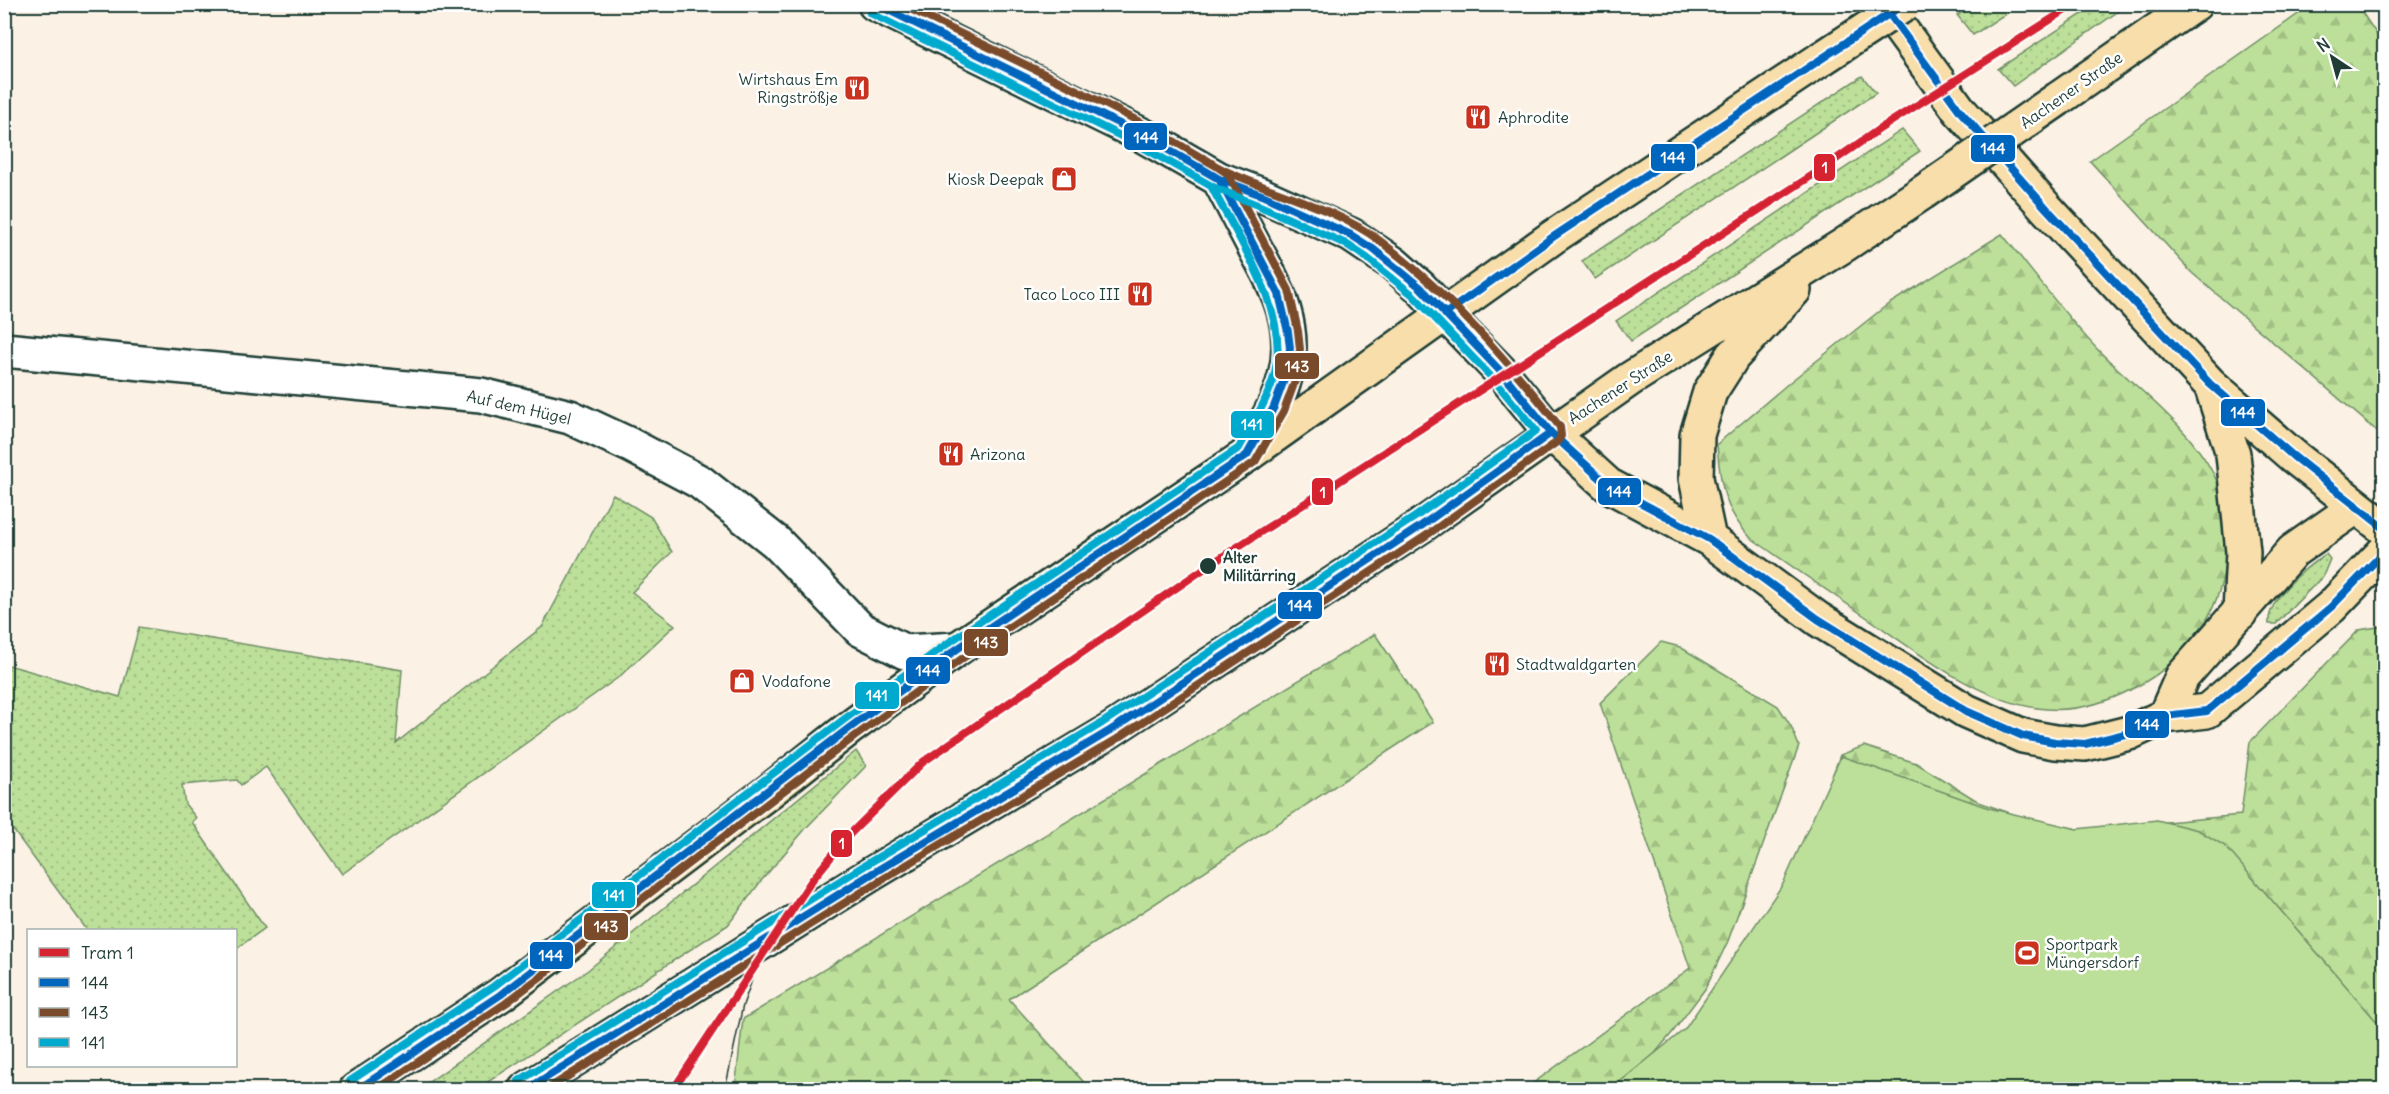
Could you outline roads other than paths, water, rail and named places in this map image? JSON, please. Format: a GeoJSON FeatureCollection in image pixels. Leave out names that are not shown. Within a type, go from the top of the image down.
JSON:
{"type":"FeatureCollection","features":[{"type":"Feature","properties":{"kind":"main road"},"geometry":{"type":"LineString","coordinates":[[1882,4],[1960,111],[2047,209],[2210,384],[2293,456],[2385,528]]}},
{"type":"Feature","properties":{"kind":"main road"},"geometry":{"type":"LineString","coordinates":[[356,1089],[500,995],[848,729],[957,649],[1247,455],[1553,237],[1905,4]]}},
{"type":"Feature","properties":{"kind":"main road","name":"Aachener Straße"},"geometry":{"type":"LineString","coordinates":[[525,1089],[882,867],[1108,732],[1421,526],[1630,379],[1923,193],[2194,4]]}},
{"type":"Feature","properties":{"kind":"main road"},"geometry":{"type":"LineString","coordinates":[[1709,539],[1696,478],[1697,435],[1710,392],[1733,356],[1783,300],[1844,245]]}},
{"type":"Feature","properties":{"kind":"main road"},"geometry":{"type":"LineString","coordinates":[[1444,314],[1503,374],[1551,433],[1608,485],[1709,539],[1818,619],[1966,711],[2024,736],[2055,742],[2085,744],[2129,733],[2165,716],[2207,711],[2331,607],[2385,552]]}},
{"type":"Feature","properties":{"kind":"main road"},"geometry":{"type":"LineString","coordinates":[[2210,384],[2233,454],[2242,552],[2240,613]]}},
{"type":"Feature","properties":{"kind":"main road"},"geometry":{"type":"LineString","coordinates":[[2165,716],[2182,677],[2293,551],[2356,507]]}},
{"type":"Feature","properties":{"kind":"street"},"geometry":{"type":"LineString","coordinates":[[875,4],[1144,136],[1219,179],[1264,196],[1351,235],[1394,264],[1420,287],[1444,314]]}},
{"type":"Feature","properties":{"kind":"street"},"geometry":{"type":"LineString","coordinates":[[1219,179],[1280,294],[1290,348],[1285,377],[1274,407],[1247,455]]}},
{"type":"Feature","properties":{"kind":"street","name":"Auf dem Hügel"},"geometry":{"type":"LineString","coordinates":[[4,350],[481,395],[570,417],[700,482],[776,542],[860,629],[905,652],[957,649]]}},
{"type":"Feature","properties":{"kind":"tram line","name":"1"},"geometry":{"type":"LineString","coordinates":[[673,1090],[812,880],[848,836],[923,762],[1208,566],[2075,4]]}},
{"type":"Feature","properties":{"kind":"tram line"},"geometry":{"type":"LineString","coordinates":[[725,1090],[743,1005],[760,958]]}},
{"type":"Feature","properties":{"kind":"place","name":"Wirtshaus Em Ringströßje"},"geometry":{"type":"Point","coordinates":[857,88]}},
{"type":"Feature","properties":{"kind":"place","name":"Aphrodite"},"geometry":{"type":"Point","coordinates":[1478,117]}},
{"type":"Feature","properties":{"kind":"place","name":"Kiosk Deepak"},"geometry":{"type":"Point","coordinates":[1064,179]}},
{"type":"Feature","properties":{"kind":"place","name":"Taco Loco III"},"geometry":{"type":"Point","coordinates":[1140,294]}},
{"type":"Feature","properties":{"kind":"place","name":"Arizona"},"geometry":{"type":"Point","coordinates":[951,454]}},
{"type":"Feature","properties":{"kind":"place","name":"Alter Militärring"},"geometry":{"type":"Point","coordinates":[1208,566]}},
{"type":"Feature","properties":{"kind":"place","name":"Stadtwaldgarten"},"geometry":{"type":"Point","coordinates":[1497,664]}},
{"type":"Feature","properties":{"kind":"place","name":"Vodafone"},"geometry":{"type":"Point","coordinates":[742,681]}},
{"type":"Feature","properties":{"kind":"place","name":"Sportpark Müngersdorf"},"geometry":{"type":"Point","coordinates":[2027,953]}}]}
